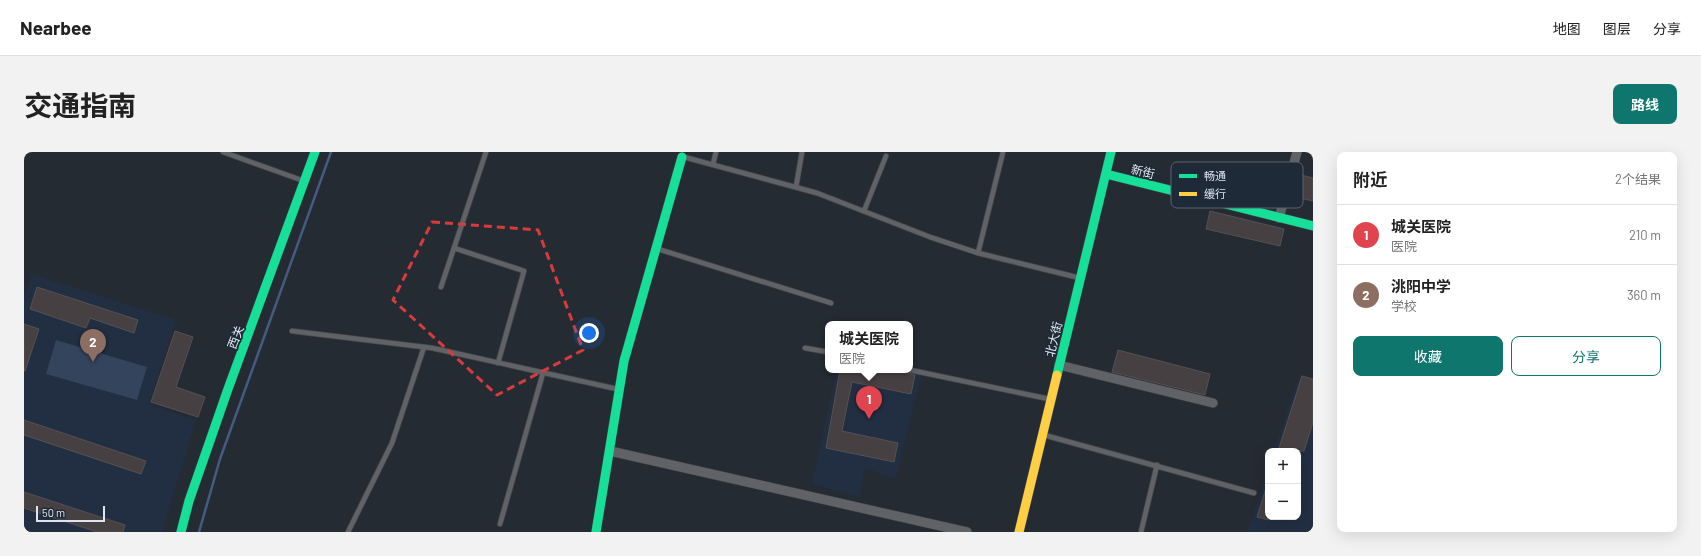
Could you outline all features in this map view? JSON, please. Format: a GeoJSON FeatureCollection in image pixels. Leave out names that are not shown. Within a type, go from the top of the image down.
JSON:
{"type":"FeatureCollection","features":[{"type":"Feature","properties":{"kind":"street","name":"西关"},"geometry":{"type":"LineString","coordinates":[[181,532],[189,501],[228,389],[315,152]]}},
{"type":"Feature","properties":{"kind":"street","name":"北大街"},"geometry":{"type":"LineString","coordinates":[[1019,532],[1112,152]]}},
{"type":"Feature","properties":{"kind":"street"},"geometry":{"type":"LineString","coordinates":[[1294,162],[1297,152]]}},
{"type":"Feature","properties":{"kind":"street"},"geometry":{"type":"LineString","coordinates":[[596,532],[614,429],[618,389],[682,157]]}},
{"type":"Feature","properties":{"kind":"street","name":"新街"},"geometry":{"type":"LineString","coordinates":[[1106,174],[1171,190]]}},
{"type":"Feature","properties":{"kind":"street","name":"新街"},"geometry":{"type":"LineString","coordinates":[[1240,208],[1313,226]]}},
{"type":"Feature","properties":{"kind":"street"},"geometry":{"type":"LineString","coordinates":[[1280,218],[1283,208]]}},
{"type":"Feature","properties":{"kind":"street"},"geometry":{"type":"LineString","coordinates":[[1059,365],[1213,403]]}},
{"type":"Feature","properties":{"kind":"street"},"geometry":{"type":"LineString","coordinates":[[610,451],[967,532]]}},
{"type":"Feature","properties":{"kind":"lane"},"geometry":{"type":"LineString","coordinates":[[223,152],[305,181]]}},
{"type":"Feature","properties":{"kind":"lane"},"geometry":{"type":"LineString","coordinates":[[440,287],[486,152]]}},
{"type":"Feature","properties":{"kind":"lane"},"geometry":{"type":"LineString","coordinates":[[713,164],[716,152]]}},
{"type":"Feature","properties":{"kind":"lane"},"geometry":{"type":"LineString","coordinates":[[796,187],[802,152]]}},
{"type":"Feature","properties":{"kind":"lane"},"geometry":{"type":"LineString","coordinates":[[978,253],[1003,152]]}},
{"type":"Feature","properties":{"kind":"lane"},"geometry":{"type":"LineString","coordinates":[[864,211],[886,156]]}},
{"type":"Feature","properties":{"kind":"lane"},"geometry":{"type":"LineString","coordinates":[[682,157],[713,164],[817,193],[930,237],[978,253],[1080,278]]}},
{"type":"Feature","properties":{"kind":"lane"},"geometry":{"type":"LineString","coordinates":[[454,248],[524,271],[498,363]]}},
{"type":"Feature","properties":{"kind":"lane"},"geometry":{"type":"LineString","coordinates":[[656,249],[831,303]]}},
{"type":"Feature","properties":{"kind":"lane"},"geometry":{"type":"LineString","coordinates":[[292,331],[424,347],[618,389]]}},
{"type":"Feature","properties":{"kind":"lane"},"geometry":{"type":"LineString","coordinates":[[348,532],[392,443],[424,347]]}},
{"type":"Feature","properties":{"kind":"lane"},"geometry":{"type":"LineString","coordinates":[[805,348],[825,351]]}},
{"type":"Feature","properties":{"kind":"lane"},"geometry":{"type":"LineString","coordinates":[[913,371],[1051,399]]}},
{"type":"Feature","properties":{"kind":"lane"},"geometry":{"type":"LineString","coordinates":[[500,524],[543,373]]}},
{"type":"Feature","properties":{"kind":"lane"},"geometry":{"type":"LineString","coordinates":[[1043,434],[1254,493]]}},
{"type":"Feature","properties":{"kind":"lane"},"geometry":{"type":"LineString","coordinates":[[1141,532],[1157,465]]}},
{"type":"Feature","properties":{"kind":"highlighted area"},"geometry":{"type":"Polygon","coordinates":[[[432,222],[538,230],[583,350],[497,395],[393,300],[432,222]]]}},
{"type":"Feature","properties":{"kind":"shaded area"},"geometry":{"type":"Polygon","coordinates":[[[32,274],[176,320],[149,404],[196,420],[162,532],[24,532],[24,296],[32,274]]]}},
{"type":"Feature","properties":{"kind":"shaded area"},"geometry":{"type":"Polygon","coordinates":[[[56,340],[147,367],[137,400],[46,374],[56,340]]]}},
{"type":"Feature","properties":{"kind":"shaded area"},"geometry":{"type":"Polygon","coordinates":[[[913,368],[922,370],[896,479],[865,468],[859,497],[812,484],[836,373],[913,373],[913,368]]]}},
{"type":"Feature","properties":{"kind":"shaded area"},"geometry":{"type":"Polygon","coordinates":[[[1300,374],[1313,379],[1313,532],[1247,532],[1265,479],[1265,520],[1301,520],[1301,448],[1275,448],[1300,374]]]}},
{"type":"Feature","properties":{"kind":"building"},"geometry":{"type":"Polygon","coordinates":[[[1303,176],[1313,178],[1313,201],[1303,199],[1303,176]]]}},
{"type":"Feature","properties":{"kind":"building"},"geometry":{"type":"Polygon","coordinates":[[[1210,211],[1284,229],[1280,246],[1206,229],[1210,211]]]}},
{"type":"Feature","properties":{"kind":"building"},"geometry":{"type":"Polygon","coordinates":[[[37,287],[138,320],[134,333],[90,318],[86,328],[30,309],[37,287]]]}},
{"type":"Feature","properties":{"kind":"building"},"geometry":{"type":"Polygon","coordinates":[[[24,324],[39,329],[25,371],[24,371],[24,324]]]}},
{"type":"Feature","properties":{"kind":"building"},"geometry":{"type":"Polygon","coordinates":[[[175,331],[193,337],[176,387],[205,397],[198,417],[151,402],[175,331]]]}},
{"type":"Feature","properties":{"kind":"building"},"geometry":{"type":"Polygon","coordinates":[[[1118,350],[1210,374],[1205,395],[1112,372],[1118,350]]]}},
{"type":"Feature","properties":{"kind":"building"},"geometry":{"type":"Polygon","coordinates":[[[839,373],[908,373],[915,375],[911,394],[852,382],[842,431],[898,443],[894,462],[826,448],[839,373]]]}},
{"type":"Feature","properties":{"kind":"building"},"geometry":{"type":"Polygon","coordinates":[[[1302,376],[1313,379],[1313,422],[1304,451],[1301,451],[1301,448],[1279,448],[1302,376]]]}},
{"type":"Feature","properties":{"kind":"building"},"geometry":{"type":"Polygon","coordinates":[[[24,420],[146,461],[141,474],[24,435],[24,420]]]}},
{"type":"Feature","properties":{"kind":"building"},"geometry":{"type":"Polygon","coordinates":[[[1265,491],[1265,519],[1257,517],[1265,491]]]}},
{"type":"Feature","properties":{"kind":"building"},"geometry":{"type":"Polygon","coordinates":[[[24,492],[125,525],[123,532],[97,532],[24,508],[24,492]]]}},
{"type":"Feature","properties":{"kind":"waterway"},"geometry":{"type":"LineString","coordinates":[[199,532],[220,459],[331,152]]}},
{"type":"Feature","properties":{"kind":"traffic: fast"},"geometry":{"type":"LineString","coordinates":[[181,532],[189,501],[228,389],[315,152]]}},
{"type":"Feature","properties":{"kind":"traffic: fast"},"geometry":{"type":"LineString","coordinates":[[1057,375],[1111,152]]}},
{"type":"Feature","properties":{"kind":"traffic: fast"},"geometry":{"type":"LineString","coordinates":[[596,532],[624,361],[682,157]]}},
{"type":"Feature","properties":{"kind":"traffic: fast"},"geometry":{"type":"LineString","coordinates":[[1106,174],[1171,190]]}},
{"type":"Feature","properties":{"kind":"traffic: fast"},"geometry":{"type":"LineString","coordinates":[[1241,208],[1313,226]]}},
{"type":"Feature","properties":{"kind":"traffic: slow"},"geometry":{"type":"LineString","coordinates":[[1019,532],[1057,375]]}},
{"type":"Feature","properties":{"kind":"place","name":"洮阳中学"},"geometry":{"type":"Point","coordinates":[93,362]}},
{"type":"Feature","properties":{"kind":"place","name":"城关医院"},"geometry":{"type":"Point","coordinates":[869,419]}}]}
